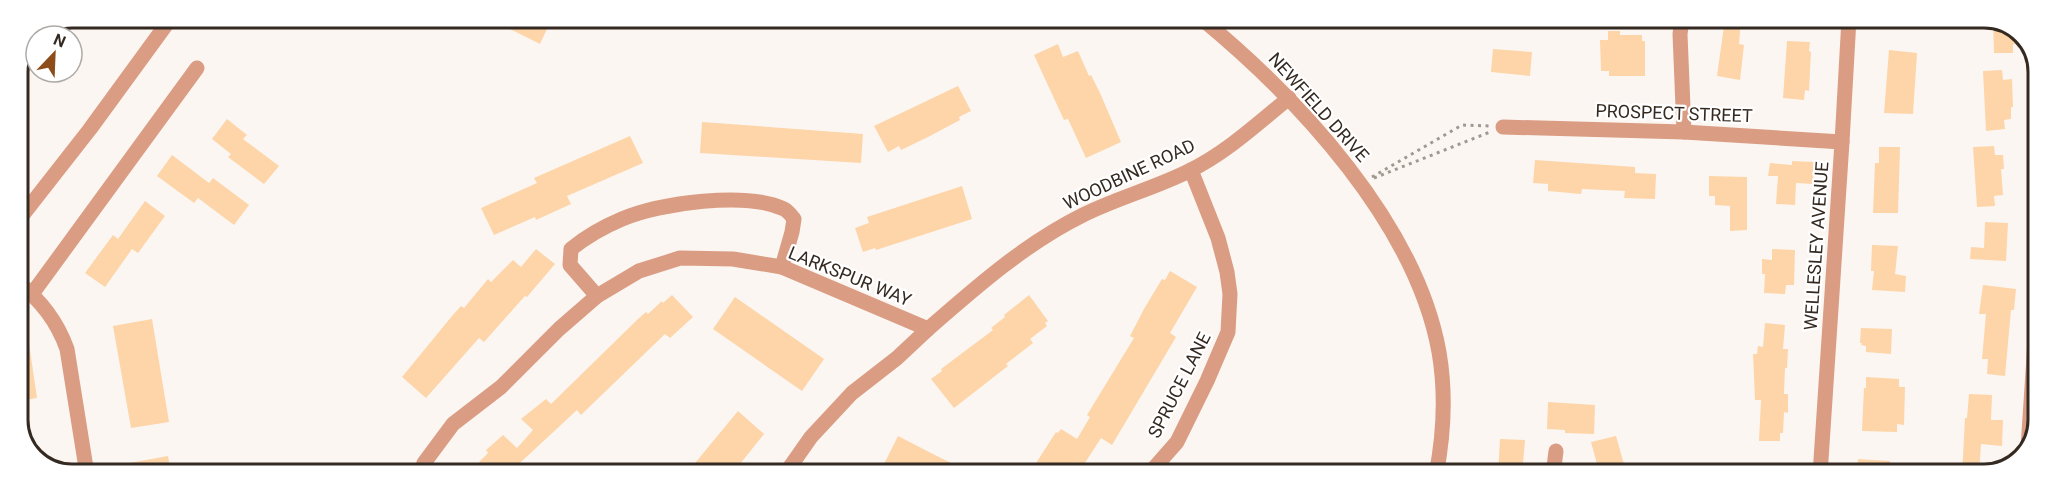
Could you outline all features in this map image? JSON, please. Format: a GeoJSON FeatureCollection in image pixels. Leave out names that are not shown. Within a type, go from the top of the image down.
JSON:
{"type":"FeatureCollection","features":[{"type":"Feature","properties":{"kind":"street"},"geometry":{"type":"LineString","coordinates":[[28,208],[90,129],[164,28]]}},
{"type":"Feature","properties":{"kind":"street","name":"NEWFIELD DRIVE"},"geometry":{"type":"LineString","coordinates":[[1213,28],[1289,98],[1332,147],[1361,184],[1402,253],[1420,290],[1439,351],[1443,382],[1441,442],[1438,464]]}},
{"type":"Feature","properties":{"kind":"street"},"geometry":{"type":"LineString","coordinates":[[1681,28],[1684,132]]}},
{"type":"Feature","properties":{"kind":"street","name":"WELLESLEY AVENUE"},"geometry":{"type":"LineString","coordinates":[[1821,464],[1848,28]]}},
{"type":"Feature","properties":{"kind":"street"},"geometry":{"type":"LineString","coordinates":[[32,294],[197,68]]}},
{"type":"Feature","properties":{"kind":"street","name":"WOODBINE ROAD"},"geometry":{"type":"LineString","coordinates":[[928,329],[971,291],[1018,256],[1071,222],[1084,214],[1191,170],[1226,148],[1289,98]]}},
{"type":"Feature","properties":{"kind":"street","name":"PROSPECT STREET"},"geometry":{"type":"LineString","coordinates":[[1503,127],[1684,132],[1842,142]]}},
{"type":"Feature","properties":{"kind":"street","name":"SPRUCE LANE"},"geometry":{"type":"LineString","coordinates":[[1157,464],[1177,442],[1228,332],[1230,294],[1227,272],[1218,238],[1191,170]]}},
{"type":"Feature","properties":{"kind":"street"},"geometry":{"type":"LineString","coordinates":[[597,296],[570,265],[571,249],[589,234],[624,218],[687,202],[748,201],[786,209],[794,219],[782,267]]}},
{"type":"Feature","properties":{"kind":"street","name":"LARKSPUR WAY"},"geometry":{"type":"LineString","coordinates":[[424,464],[453,424],[501,387],[559,329],[597,296],[639,271],[680,258],[733,259],[782,267],[928,329]]}},
{"type":"Feature","properties":{"kind":"street"},"geometry":{"type":"LineString","coordinates":[[29,291],[48,311],[60,330],[67,349],[85,464]]}},
{"type":"Feature","properties":{"kind":"street"},"geometry":{"type":"LineString","coordinates":[[794,464],[811,436],[852,393],[897,358],[928,329]]}},
{"type":"Feature","properties":{"kind":"street"},"geometry":{"type":"LineString","coordinates":[[1554,464],[1556,451]]}},
{"type":"Feature","properties":{"kind":"path"},"geometry":{"type":"LineString","coordinates":[[1361,184],[1462,125],[1503,127]]}},
{"type":"Feature","properties":{"kind":"path"},"geometry":{"type":"LineString","coordinates":[[1361,184],[1503,127]]}},
{"type":"Feature","properties":{"kind":"building"},"geometry":{"type":"Polygon","coordinates":[[[508,28],[547,28],[540,44],[508,28]]]}},
{"type":"Feature","properties":{"kind":"building"},"geometry":{"type":"Polygon","coordinates":[[[1724,28],[1740,28],[1739,44],[1744,45],[1740,80],[1717,76],[1724,28]]]}},
{"type":"Feature","properties":{"kind":"building"},"geometry":{"type":"Polygon","coordinates":[[[1993,29],[2007,34],[2019,44],[2013,44],[2013,53],[1994,53],[1993,29]]]}},
{"type":"Feature","properties":{"kind":"building"},"geometry":{"type":"Polygon","coordinates":[[[1608,31],[1620,31],[1620,35],[1642,35],[1642,41],[1645,41],[1645,76],[1609,76],[1609,71],[1601,71],[1600,40],[1608,40],[1608,31]]]}},
{"type":"Feature","properties":{"kind":"building"},"geometry":{"type":"Polygon","coordinates":[[[1787,41],[1810,42],[1809,91],[1805,90],[1804,100],[1783,98],[1787,41]]]}},
{"type":"Feature","properties":{"kind":"building"},"geometry":{"type":"Polygon","coordinates":[[[1058,44],[1063,57],[1078,51],[1089,76],[1091,75],[1100,93],[1121,142],[1086,158],[1068,119],[1064,120],[1034,55],[1058,44]]]}},
{"type":"Feature","properties":{"kind":"building"},"geometry":{"type":"Polygon","coordinates":[[[1493,49],[1532,52],[1530,76],[1491,72],[1493,49]]]}},
{"type":"Feature","properties":{"kind":"building"},"geometry":{"type":"Polygon","coordinates":[[[1889,50],[1917,53],[1913,114],[1884,113],[1889,50]]]}},
{"type":"Feature","properties":{"kind":"building"},"geometry":{"type":"Polygon","coordinates":[[[2002,70],[2003,80],[2012,79],[2011,119],[2004,120],[2005,129],[1986,131],[1983,71],[2002,70]]]}},
{"type":"Feature","properties":{"kind":"building"},"geometry":{"type":"Polygon","coordinates":[[[958,86],[971,111],[959,117],[960,120],[928,137],[901,150],[899,146],[888,152],[874,126],[958,86]]]}},
{"type":"Feature","properties":{"kind":"building"},"geometry":{"type":"Polygon","coordinates":[[[227,119],[247,135],[243,139],[279,166],[264,184],[228,157],[231,154],[212,139],[227,119]]]}},
{"type":"Feature","properties":{"kind":"building"},"geometry":{"type":"Polygon","coordinates":[[[702,122],[863,134],[861,163],[700,153],[702,122]]]}},
{"type":"Feature","properties":{"kind":"building"},"geometry":{"type":"Polygon","coordinates":[[[630,136],[643,163],[567,196],[571,204],[494,235],[481,208],[537,183],[534,178],[630,136]]]}},
{"type":"Feature","properties":{"kind":"building"},"geometry":{"type":"Polygon","coordinates":[[[1994,146],[1995,155],[2003,155],[2004,169],[2001,169],[2003,195],[1994,196],[1995,206],[1977,207],[1973,147],[1994,146]]]}},
{"type":"Feature","properties":{"kind":"building"},"geometry":{"type":"Polygon","coordinates":[[[1879,147],[1900,147],[1898,213],[1873,213],[1875,163],[1879,163],[1879,147]]]}},
{"type":"Feature","properties":{"kind":"building"},"geometry":{"type":"Polygon","coordinates":[[[172,155],[209,183],[213,178],[249,205],[234,225],[198,198],[194,203],[157,176],[172,155]]]}},
{"type":"Feature","properties":{"kind":"building"},"geometry":{"type":"Polygon","coordinates":[[[1535,160],[1635,167],[1635,173],[1656,174],[1655,199],[1624,198],[1625,191],[1582,189],[1581,194],[1548,191],[1548,184],[1533,183],[1535,160]]]}},
{"type":"Feature","properties":{"kind":"building"},"geometry":{"type":"Polygon","coordinates":[[[1792,161],[1814,162],[1813,184],[1796,183],[1795,205],[1776,204],[1778,176],[1768,176],[1770,163],[1792,165],[1792,161]]]}},
{"type":"Feature","properties":{"kind":"building"},"geometry":{"type":"Polygon","coordinates":[[[1709,176],[1747,177],[1747,230],[1730,231],[1730,206],[1715,205],[1715,196],[1709,196],[1709,176]]]}},
{"type":"Feature","properties":{"kind":"building"},"geometry":{"type":"Polygon","coordinates":[[[962,186],[972,219],[876,250],[875,248],[863,252],[855,228],[869,223],[867,217],[962,186]]]}},
{"type":"Feature","properties":{"kind":"building"},"geometry":{"type":"Polygon","coordinates":[[[145,201],[165,216],[138,253],[132,249],[105,287],[85,273],[113,235],[118,239],[145,201]]]}},
{"type":"Feature","properties":{"kind":"building"},"geometry":{"type":"Polygon","coordinates":[[[1985,222],[2008,223],[2006,261],[1970,259],[1971,247],[1984,248],[1985,222]]]}},
{"type":"Feature","properties":{"kind":"building"},"geometry":{"type":"Polygon","coordinates":[[[1872,245],[1898,246],[1895,274],[1906,276],[1905,292],[1872,290],[1874,271],[1871,271],[1872,245]]]}},
{"type":"Feature","properties":{"kind":"building"},"geometry":{"type":"Polygon","coordinates":[[[536,249],[555,264],[484,342],[479,338],[426,398],[402,377],[452,316],[461,306],[464,308],[488,279],[491,282],[513,260],[521,267],[536,249]]]}},
{"type":"Feature","properties":{"kind":"building"},"geometry":{"type":"Polygon","coordinates":[[[1772,249],[1795,250],[1794,285],[1786,285],[1785,294],[1764,293],[1765,274],[1762,274],[1762,259],[1772,260],[1772,249]]]}},
{"type":"Feature","properties":{"kind":"building"},"geometry":{"type":"Polygon","coordinates":[[[1170,271],[1197,287],[1170,333],[1176,337],[1112,445],[1101,438],[1084,464],[1077,462],[1076,464],[1035,464],[1056,432],[1058,433],[1061,429],[1077,439],[1090,417],[1087,415],[1134,338],[1130,336],[1144,309],[1162,279],[1165,280],[1170,271]]]}},
{"type":"Feature","properties":{"kind":"building"},"geometry":{"type":"Polygon","coordinates":[[[1983,285],[2016,289],[2014,310],[2011,310],[2005,376],[1987,374],[1988,359],[1982,359],[1986,314],[1979,314],[1983,285]]]}},
{"type":"Feature","properties":{"kind":"building"},"geometry":{"type":"Polygon","coordinates":[[[672,295],[693,317],[670,338],[665,334],[581,415],[577,410],[519,464],[481,464],[479,462],[488,453],[486,450],[503,435],[517,448],[533,430],[521,419],[546,399],[551,404],[638,319],[646,312],[648,314],[662,301],[663,303],[672,295]]]}},
{"type":"Feature","properties":{"kind":"building"},"geometry":{"type":"Polygon","coordinates":[[[1029,295],[1048,321],[1045,323],[1047,326],[1030,339],[1033,343],[1006,364],[1008,366],[954,408],[931,379],[993,330],[991,328],[1005,317],[1004,315],[1029,295]]]}},
{"type":"Feature","properties":{"kind":"building"},"geometry":{"type":"Polygon","coordinates":[[[735,297],[824,359],[802,391],[713,329],[735,297]]]}},
{"type":"Feature","properties":{"kind":"building"},"geometry":{"type":"Polygon","coordinates":[[[152,319],[169,422],[131,428],[113,326],[152,319]]]}},
{"type":"Feature","properties":{"kind":"building"},"geometry":{"type":"Polygon","coordinates":[[[1765,323],[1785,325],[1783,349],[1788,349],[1784,394],[1788,394],[1788,413],[1784,412],[1783,433],[1780,433],[1780,441],[1759,441],[1761,400],[1755,400],[1753,354],[1757,354],[1758,346],[1763,347],[1765,323]]]}},
{"type":"Feature","properties":{"kind":"building"},"geometry":{"type":"Polygon","coordinates":[[[1861,328],[1892,329],[1891,354],[1866,352],[1866,346],[1860,343],[1861,328]]]}},
{"type":"Feature","properties":{"kind":"building"},"geometry":{"type":"Polygon","coordinates":[[[29,342],[37,398],[29,399],[29,342]]]}},
{"type":"Feature","properties":{"kind":"building"},"geometry":{"type":"Polygon","coordinates":[[[1866,377],[1899,379],[1899,387],[1905,387],[1904,425],[1897,424],[1897,432],[1862,431],[1866,377]]]}},
{"type":"Feature","properties":{"kind":"building"},"geometry":{"type":"Polygon","coordinates":[[[1969,394],[1992,395],[1991,420],[2003,420],[2002,446],[1981,444],[1980,464],[1963,464],[1965,418],[1967,418],[1969,394]]]}},
{"type":"Feature","properties":{"kind":"building"},"geometry":{"type":"Polygon","coordinates":[[[1548,402],[1595,405],[1594,434],[1565,433],[1565,430],[1547,429],[1548,402]]]}},
{"type":"Feature","properties":{"kind":"building"},"geometry":{"type":"Polygon","coordinates":[[[738,411],[764,434],[740,464],[694,464],[738,411]]]}},
{"type":"Feature","properties":{"kind":"building"},"geometry":{"type":"Polygon","coordinates":[[[898,436],[953,464],[884,464],[898,436]]]}},
{"type":"Feature","properties":{"kind":"building"},"geometry":{"type":"Polygon","coordinates":[[[1616,436],[1624,464],[1597,464],[1591,442],[1616,436]]]}},
{"type":"Feature","properties":{"kind":"building"},"geometry":{"type":"Polygon","coordinates":[[[1500,439],[1525,440],[1523,464],[1499,464],[1500,439]]]}},
{"type":"Feature","properties":{"kind":"building"},"geometry":{"type":"Polygon","coordinates":[[[168,456],[169,464],[124,464],[168,456]]]}},
{"type":"Feature","properties":{"kind":"building"},"geometry":{"type":"Polygon","coordinates":[[[1858,459],[1890,461],[1890,464],[1858,464],[1858,459]]]}}]}
